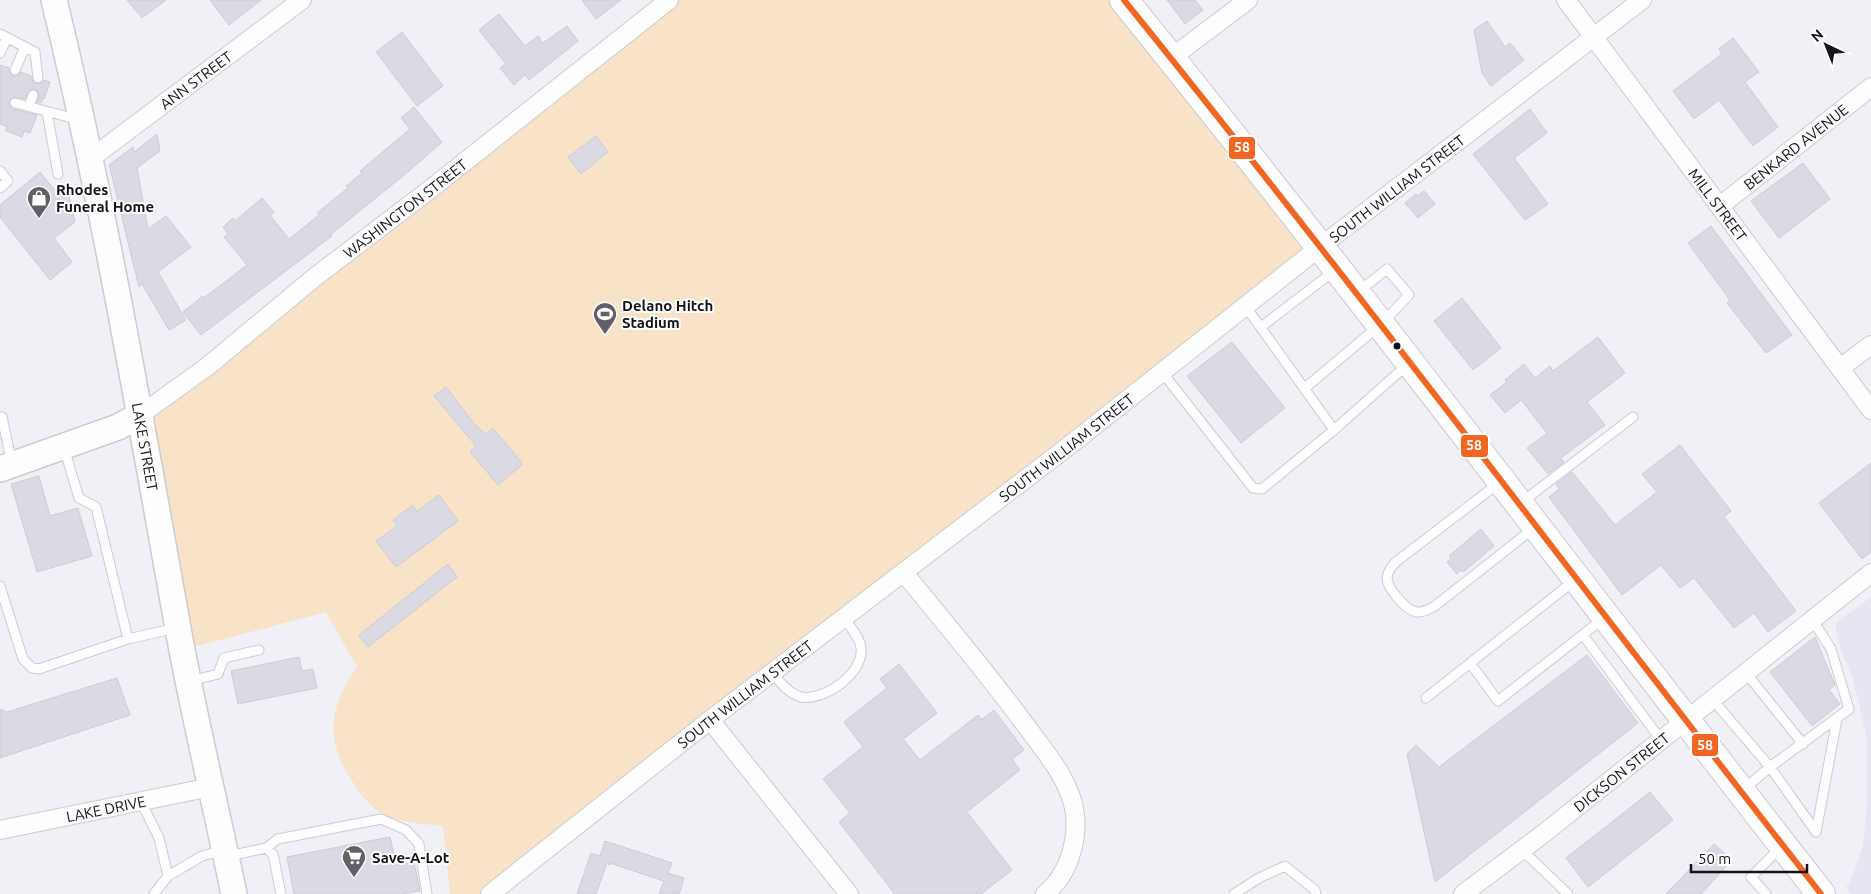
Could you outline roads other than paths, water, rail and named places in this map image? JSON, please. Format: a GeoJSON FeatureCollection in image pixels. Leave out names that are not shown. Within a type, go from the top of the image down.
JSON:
{"type":"FeatureCollection","features":[{"type":"Feature","properties":{"kind":"highway"},"geometry":{"type":"LineString","coordinates":[[1124,0],[1356,293],[1685,721],[1821,894]]}},
{"type":"Feature","properties":{"kind":"main road","name":"LAKE STREET"},"geometry":{"type":"LineString","coordinates":[[54,0],[82,121],[128,344],[178,628],[234,894]]}},
{"type":"Feature","properties":{"kind":"main road"},"geometry":{"type":"LineString","coordinates":[[6,467],[118,427],[140,415]]}},
{"type":"Feature","properties":{"kind":"street","name":"ANN STREET"},"geometry":{"type":"LineString","coordinates":[[90,159],[302,0]]}},
{"type":"Feature","properties":{"kind":"street","name":"WASHINGTON STREET"},"geometry":{"type":"LineString","coordinates":[[140,415],[208,366],[315,277],[428,191],[669,0]]}},
{"type":"Feature","properties":{"kind":"street"},"geometry":{"type":"LineString","coordinates":[[1171,58],[1248,0]]}},
{"type":"Feature","properties":{"kind":"street","name":"MILL STREET"},"geometry":{"type":"LineString","coordinates":[[1566,0],[1871,410]]}},
{"type":"Feature","properties":{"kind":"street","name":"SOUTH WILLIAM STREET"},"geometry":{"type":"LineString","coordinates":[[490,894],[710,720],[1642,0]]}},
{"type":"Feature","properties":{"kind":"street","name":"BENKARD AVENUE"},"geometry":{"type":"LineString","coordinates":[[1720,206],[1871,87]]}},
{"type":"Feature","properties":{"kind":"street"},"geometry":{"type":"LineString","coordinates":[[1840,368],[1871,346]]}},
{"type":"Feature","properties":{"kind":"street"},"geometry":{"type":"LineString","coordinates":[[904,572],[994,683],[1061,774],[1075,812],[1076,833],[1065,869],[1045,894]]}},
{"type":"Feature","properties":{"kind":"street","name":"DICKSON STREET"},"geometry":{"type":"LineString","coordinates":[[1464,894],[1871,573]]}},
{"type":"Feature","properties":{"kind":"street"},"geometry":{"type":"LineString","coordinates":[[710,720],[848,894]]}},
{"type":"Feature","properties":{"kind":"street","name":"LAKE DRIVE"},"geometry":{"type":"LineString","coordinates":[[0,830],[212,788]]}},
{"type":"Feature","properties":{"kind":"lane"},"geometry":{"type":"LineString","coordinates":[[0,53],[2,35],[35,52],[38,78]]}},
{"type":"Feature","properties":{"kind":"lane"},"geometry":{"type":"LineString","coordinates":[[15,70],[25,47]]}},
{"type":"Feature","properties":{"kind":"lane"},"geometry":{"type":"LineString","coordinates":[[29,106],[33,95]]}},
{"type":"Feature","properties":{"kind":"lane"},"geometry":{"type":"LineString","coordinates":[[15,103],[82,121]]}},
{"type":"Feature","properties":{"kind":"lane"},"geometry":{"type":"LineString","coordinates":[[47,112],[58,174]]}},
{"type":"Feature","properties":{"kind":"lane"},"geometry":{"type":"LineString","coordinates":[[0,172],[8,181],[0,188]]}},
{"type":"Feature","properties":{"kind":"lane"},"geometry":{"type":"LineString","coordinates":[[1261,327],[1337,269]]}},
{"type":"Feature","properties":{"kind":"lane"},"geometry":{"type":"LineString","coordinates":[[1305,388],[1380,324],[1409,296],[1387,269],[1356,293]]}},
{"type":"Feature","properties":{"kind":"lane"},"geometry":{"type":"LineString","coordinates":[[1246,307],[1334,430]]}},
{"type":"Feature","properties":{"kind":"lane"},"geometry":{"type":"LineString","coordinates":[[1162,372],[1253,488],[1262,489],[1334,430],[1410,363]]}},
{"type":"Feature","properties":{"kind":"lane"},"geometry":{"type":"LineString","coordinates":[[0,417],[2,417],[6,467]]}},
{"type":"Feature","properties":{"kind":"lane"},"geometry":{"type":"LineString","coordinates":[[1519,505],[1632,417]]}},
{"type":"Feature","properties":{"kind":"lane"},"geometry":{"type":"LineString","coordinates":[[63,446],[79,498],[96,507],[128,639]]}},
{"type":"Feature","properties":{"kind":"lane"},"geometry":{"type":"LineString","coordinates":[[1501,481],[1397,561],[1389,570],[1387,577],[1388,586],[1407,608],[1415,612],[1425,611],[1435,606],[1536,526]]}},
{"type":"Feature","properties":{"kind":"lane"},"geometry":{"type":"LineString","coordinates":[[1426,698],[1576,579]]}},
{"type":"Feature","properties":{"kind":"lane"},"geometry":{"type":"LineString","coordinates":[[0,586],[23,659],[32,668],[39,669],[128,639],[178,628]]}},
{"type":"Feature","properties":{"kind":"lane"},"geometry":{"type":"LineString","coordinates":[[1470,663],[1498,701],[1605,617]]}},
{"type":"Feature","properties":{"kind":"lane"},"geometry":{"type":"LineString","coordinates":[[772,673],[789,691],[801,697],[826,693],[836,687],[850,676],[859,663],[861,648],[858,639],[844,618]]}},
{"type":"Feature","properties":{"kind":"lane"},"geometry":{"type":"LineString","coordinates":[[1741,792],[1770,767],[1849,710],[1831,649],[1812,619]]}},
{"type":"Feature","properties":{"kind":"lane"},"geometry":{"type":"LineString","coordinates":[[1583,635],[1661,740]]}},
{"type":"Feature","properties":{"kind":"lane"},"geometry":{"type":"LineString","coordinates":[[189,682],[218,674],[224,658],[259,650]]}},
{"type":"Feature","properties":{"kind":"lane"},"geometry":{"type":"LineString","coordinates":[[1746,672],[1803,744]]}},
{"type":"Feature","properties":{"kind":"lane"},"geometry":{"type":"LineString","coordinates":[[1712,700],[1770,767],[1816,832],[1837,718]]}},
{"type":"Feature","properties":{"kind":"lane"},"geometry":{"type":"LineString","coordinates":[[141,802],[159,838],[168,876]]}},
{"type":"Feature","properties":{"kind":"lane"},"geometry":{"type":"LineString","coordinates":[[154,894],[168,876],[202,856],[266,848],[278,839],[381,819],[406,830],[419,844],[426,894]]}},
{"type":"Feature","properties":{"kind":"lane"},"geometry":{"type":"LineString","coordinates":[[1766,894],[1751,877],[1783,845]]}},
{"type":"Feature","properties":{"kind":"lane"},"geometry":{"type":"LineString","coordinates":[[266,848],[272,854],[281,894]]}},
{"type":"Feature","properties":{"kind":"lane"},"geometry":{"type":"LineString","coordinates":[[1522,850],[1568,894]]}},
{"type":"Feature","properties":{"kind":"lane"},"geometry":{"type":"LineString","coordinates":[[1234,894],[1259,878],[1285,866],[1315,890],[1316,894]]}},
{"type":"Feature","properties":{"kind":"place","name":"Rhodes Funeral Home"},"geometry":{"type":"Point","coordinates":[39,219]}},
{"type":"Feature","properties":{"kind":"place","name":"Delano Hitch Stadium"},"geometry":{"type":"Point","coordinates":[605,335]}},
{"type":"Feature","properties":{"kind":"place","name":"Save-A-Lot"},"geometry":{"type":"Point","coordinates":[354,878]}}]}
